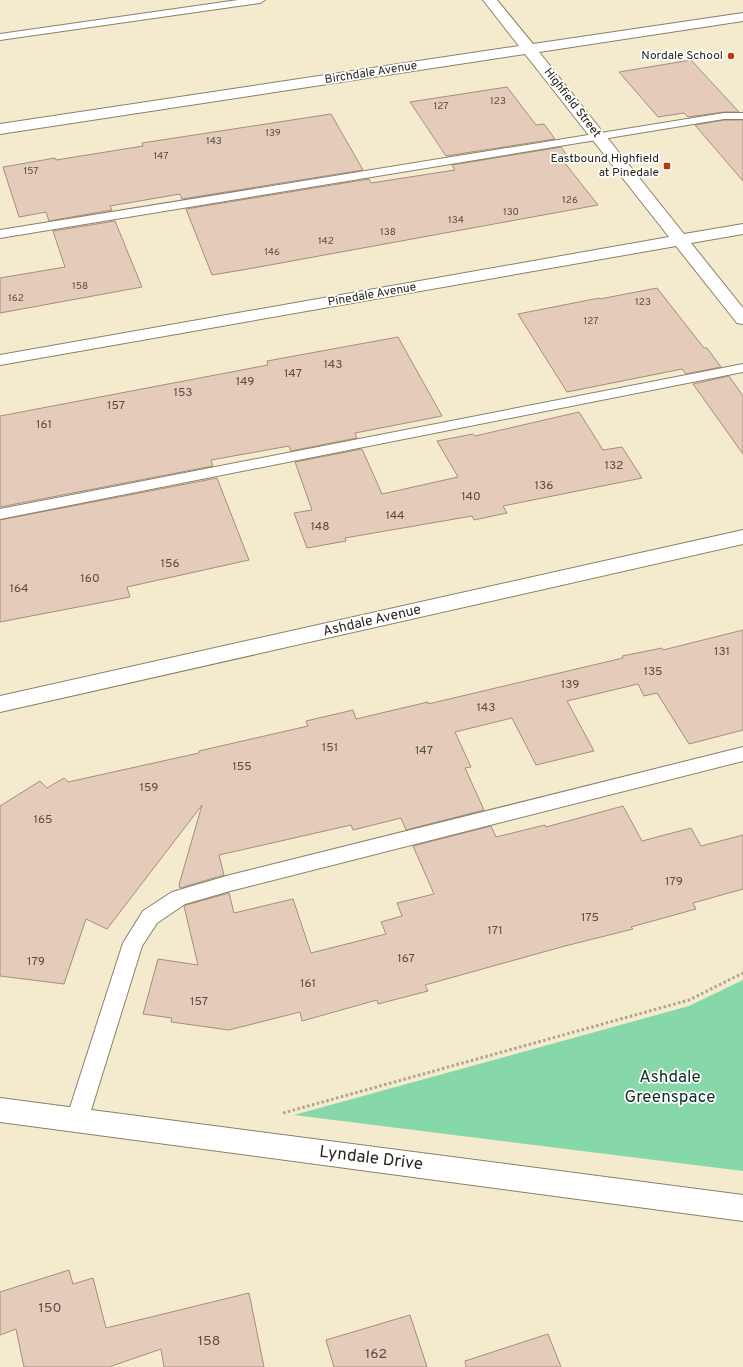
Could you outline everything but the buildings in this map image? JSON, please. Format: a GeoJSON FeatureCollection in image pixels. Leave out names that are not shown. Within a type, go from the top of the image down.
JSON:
{"type":"FeatureCollection","features":[{"type":"Feature","properties":{"kind":"street","name":"Highfield Street"},"geometry":{"type":"LineString","coordinates":[[490,0],[743,319]]}},
{"type":"Feature","properties":{"kind":"street","name":"Birchdale Avenue"},"geometry":{"type":"LineString","coordinates":[[0,129],[743,17]]}},
{"type":"Feature","properties":{"kind":"street","name":"Pinedale Avenue"},"geometry":{"type":"LineString","coordinates":[[0,360],[743,229]]}},
{"type":"Feature","properties":{"kind":"street","name":"Ashdale Avenue"},"geometry":{"type":"LineString","coordinates":[[0,704],[743,537]]}},
{"type":"Feature","properties":{"kind":"street","name":"Lyndale Drive"},"geometry":{"type":"LineString","coordinates":[[0,1110],[743,1208]]}},
{"type":"Feature","properties":{"kind":"lane"},"geometry":{"type":"LineString","coordinates":[[0,36],[260,0]]}},
{"type":"Feature","properties":{"kind":"lane"},"geometry":{"type":"LineString","coordinates":[[0,234],[724,116],[743,116]]}},
{"type":"Feature","properties":{"kind":"lane"},"geometry":{"type":"LineString","coordinates":[[0,514],[743,368]]}},
{"type":"Feature","properties":{"kind":"lane"},"geometry":{"type":"LineString","coordinates":[[77,1120],[133,942],[150,917],[179,898],[230,883],[743,754]]}},
{"type":"Feature","properties":{"kind":"path"},"geometry":{"type":"LineString","coordinates":[[276,1115],[689,1000],[743,973]]}},
{"type":"Feature","properties":{"kind":"green space","name":"Ashdale Greenspace"},"geometry":{"type":"Polygon","coordinates":[[[743,980],[743,1171],[294,1115],[689,1006],[743,980]]]}},
{"type":"Feature","properties":{"kind":"place","name":"Nordale School"},"geometry":{"type":"Point","coordinates":[731,56]}},
{"type":"Feature","properties":{"kind":"place","name":"Eastbound Highfield at Pinedale"},"geometry":{"type":"Point","coordinates":[667,166]}}]}
